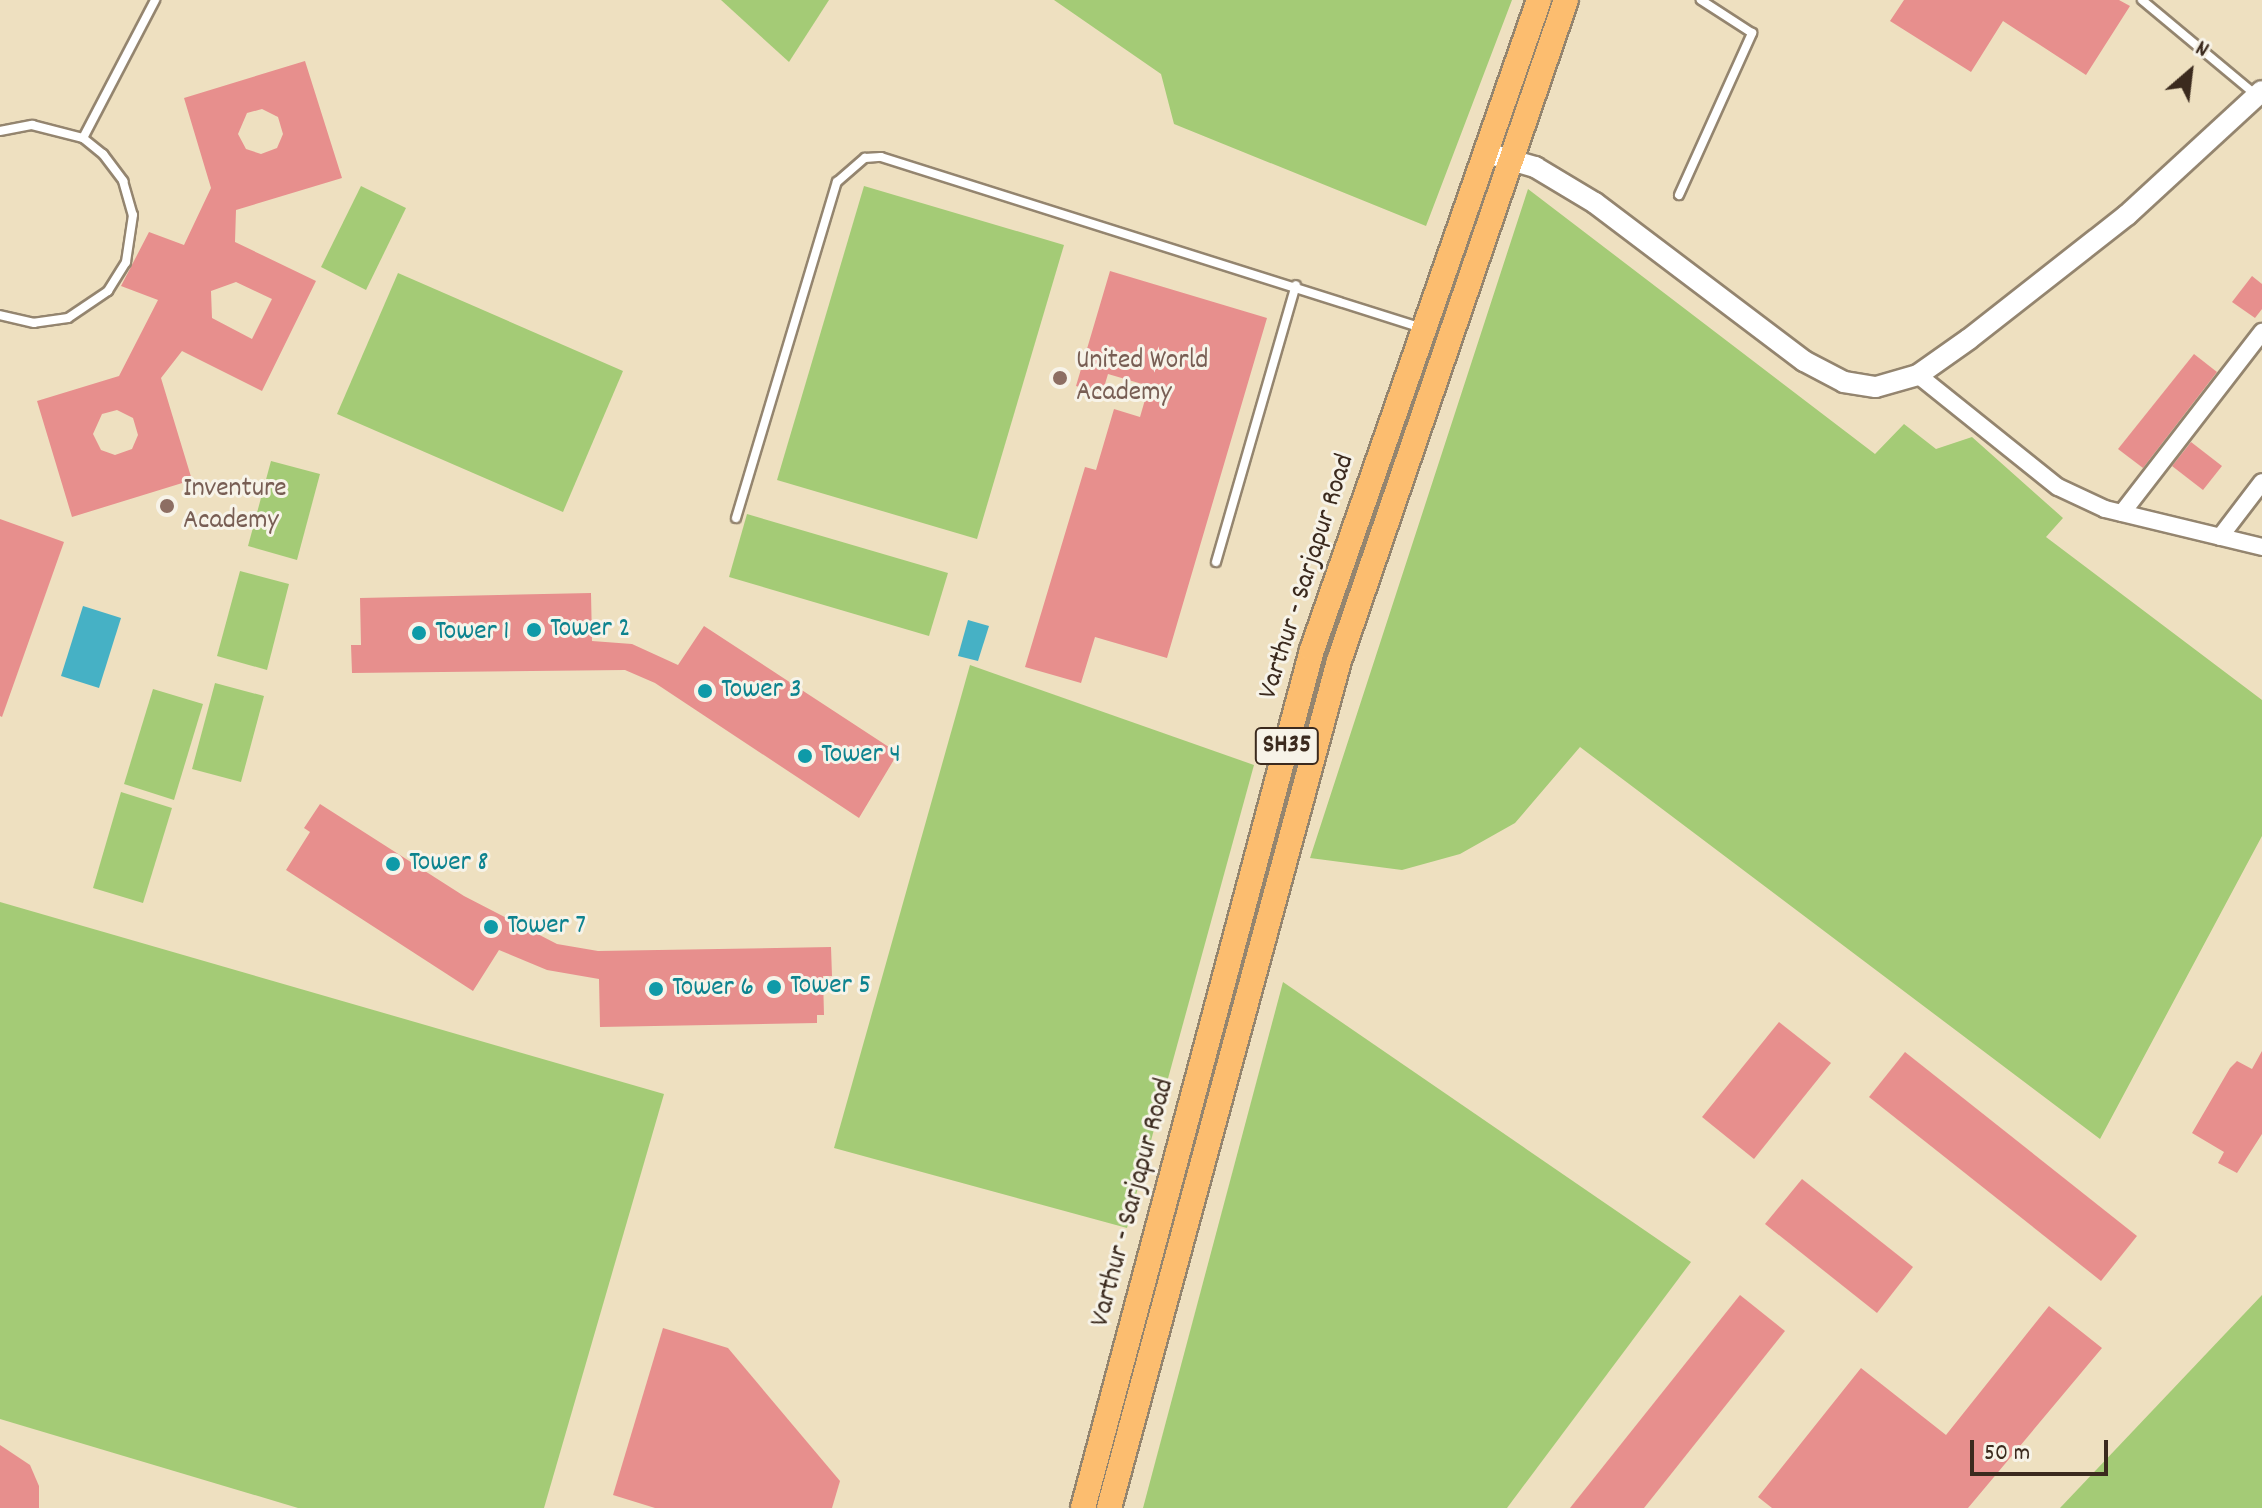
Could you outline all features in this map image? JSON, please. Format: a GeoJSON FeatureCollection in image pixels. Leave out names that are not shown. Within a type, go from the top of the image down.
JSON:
{"type":"FeatureCollection","features":[{"type":"Feature","properties":{"kind":"main road","name":"Varthur - Sarjapur Road"},"geometry":{"type":"LineString","coordinates":[[1109,1508],[1339,661],[1498,156],[1539,0]]}},
{"type":"Feature","properties":{"kind":"main road","name":"Varthur - Sarjapur Road"},"geometry":{"type":"LineString","coordinates":[[1083,1508],[1312,650],[1422,328],[1566,0]]}},
{"type":"Feature","properties":{"kind":"street"},"geometry":{"type":"LineString","coordinates":[[1498,156],[1535,167],[1595,203],[1817,368],[1844,382],[1876,387],[1918,375],[2127,215],[2260,93]]}},
{"type":"Feature","properties":{"kind":"street"},"geometry":{"type":"LineString","coordinates":[[2122,513],[2262,332]]}},
{"type":"Feature","properties":{"kind":"street"},"geometry":{"type":"LineString","coordinates":[[1918,375],[2058,487],[2122,513],[2262,547]]}},
{"type":"Feature","properties":{"kind":"street"},"geometry":{"type":"LineString","coordinates":[[2220,537],[2262,482]]}},
{"type":"Feature","properties":{"kind":"lane"},"geometry":{"type":"LineString","coordinates":[[83,138],[155,0]]}},
{"type":"Feature","properties":{"kind":"lane"},"geometry":{"type":"LineString","coordinates":[[1679,195],[1752,33],[1701,0]]}},
{"type":"Feature","properties":{"kind":"lane"},"geometry":{"type":"LineString","coordinates":[[2142,0],[2260,93]]}},
{"type":"Feature","properties":{"kind":"lane"},"geometry":{"type":"LineString","coordinates":[[0,131],[32,125],[83,138],[103,154],[123,181],[133,215],[126,262],[108,291],[68,318],[34,323],[0,315]]}},
{"type":"Feature","properties":{"kind":"lane"},"geometry":{"type":"LineString","coordinates":[[736,518],[837,182],[865,158],[881,157],[1296,285],[1422,328]]}},
{"type":"Feature","properties":{"kind":"lane"},"geometry":{"type":"LineString","coordinates":[[1216,562],[1296,285]]}},
{"type":"Feature","properties":{"kind":"green space"},"geometry":{"type":"Polygon","coordinates":[[[721,0],[829,0],[789,62],[721,0]]]}},
{"type":"Feature","properties":{"kind":"green space"},"geometry":{"type":"Polygon","coordinates":[[[1054,0],[1512,0],[1426,226],[1174,124],[1161,74],[1054,0]]]}},
{"type":"Feature","properties":{"kind":"green space"},"geometry":{"type":"Polygon","coordinates":[[[361,186],[406,208],[366,290],[321,267],[361,186]]]}},
{"type":"Feature","properties":{"kind":"green space"},"geometry":{"type":"Polygon","coordinates":[[[864,186],[1064,245],[977,539],[777,480],[864,186]]]}},
{"type":"Feature","properties":{"kind":"green space"},"geometry":{"type":"Polygon","coordinates":[[[1528,189],[1875,454],[1904,424],[1936,449],[1972,437],[2063,518],[2046,537],[2262,700],[2262,836],[2100,1139],[1580,747],[1515,823],[1460,854],[1402,870],[1310,858],[1528,189]]]}},
{"type":"Feature","properties":{"kind":"green space"},"geometry":{"type":"Polygon","coordinates":[[[398,273],[623,371],[563,512],[337,414],[398,273]]]}},
{"type":"Feature","properties":{"kind":"green space"},"geometry":{"type":"Polygon","coordinates":[[[271,461],[320,474],[297,560],[248,546],[271,461]]]}},
{"type":"Feature","properties":{"kind":"green space"},"geometry":{"type":"Polygon","coordinates":[[[747,514],[948,573],[929,636],[729,577],[747,514]]]}},
{"type":"Feature","properties":{"kind":"green space"},"geometry":{"type":"Polygon","coordinates":[[[240,571],[289,584],[267,670],[217,656],[240,571]]]}},
{"type":"Feature","properties":{"kind":"green space"},"geometry":{"type":"Polygon","coordinates":[[[970,665],[1254,765],[1127,1228],[834,1148],[970,665]]]}},
{"type":"Feature","properties":{"kind":"green space"},"geometry":{"type":"Polygon","coordinates":[[[215,683],[264,696],[241,782],[192,769],[215,683]]]}},
{"type":"Feature","properties":{"kind":"green space"},"geometry":{"type":"Polygon","coordinates":[[[153,689],[203,704],[174,800],[124,784],[153,689]]]}},
{"type":"Feature","properties":{"kind":"green space"},"geometry":{"type":"Polygon","coordinates":[[[121,792],[172,808],[143,903],[93,888],[121,792]]]}},
{"type":"Feature","properties":{"kind":"green space"},"geometry":{"type":"Polygon","coordinates":[[[0,902],[664,1094],[544,1508],[298,1508],[0,1419],[0,902]]]}},
{"type":"Feature","properties":{"kind":"green space"},"geometry":{"type":"Polygon","coordinates":[[[1283,982],[1691,1262],[1507,1508],[1143,1508],[1283,982]]]}},
{"type":"Feature","properties":{"kind":"green space"},"geometry":{"type":"Polygon","coordinates":[[[2262,1295],[2262,1508],[2060,1508],[2262,1295]]]}},
{"type":"Feature","properties":{"kind":"water"},"geometry":{"type":"Polygon","coordinates":[[[83,606],[121,618],[99,688],[61,676],[83,606]]]}},
{"type":"Feature","properties":{"kind":"water"},"geometry":{"type":"Polygon","coordinates":[[[968,620],[989,626],[978,661],[958,656],[968,620]]]}},
{"type":"Feature","properties":{"kind":"building"},"geometry":{"type":"Polygon","coordinates":[[[1904,0],[2119,0],[2130,6],[2086,75],[2003,21],[1971,72],[1890,21],[1904,0]]]}},
{"type":"Feature","properties":{"kind":"building"},"geometry":{"type":"Polygon","coordinates":[[[305,61],[342,178],[236,210],[235,242],[316,281],[262,391],[182,351],[161,378],[192,480],[72,517],[37,401],[119,376],[158,300],[121,286],[149,232],[184,245],[211,188],[184,98],[305,61]],[[262,109],[247,113],[238,134],[246,149],[261,154],[277,148],[283,134],[278,117],[262,109]],[[236,282],[211,291],[212,318],[252,339],[272,299],[236,282]],[[117,410],[102,414],[93,434],[101,450],[115,455],[132,449],[138,435],[133,418],[117,410]]]}},
{"type":"Feature","properties":{"kind":"building"},"geometry":{"type":"Polygon","coordinates":[[[1110,271],[1267,318],[1167,658],[1095,637],[1081,683],[1025,667],[1085,467],[1096,470],[1114,409],[1140,417],[1149,386],[1108,374],[1102,394],[1076,386],[1110,271]]]}},
{"type":"Feature","properties":{"kind":"building"},"geometry":{"type":"Polygon","coordinates":[[[2252,276],[2262,284],[2262,309],[2255,318],[2232,302],[2252,276]]]}},
{"type":"Feature","properties":{"kind":"building"},"geometry":{"type":"Polygon","coordinates":[[[2194,354],[2217,372],[2143,468],[2118,449],[2194,354]]]}},
{"type":"Feature","properties":{"kind":"building"},"geometry":{"type":"Polygon","coordinates":[[[2191,442],[2222,466],[2203,490],[2172,466],[2191,442]]]}},
{"type":"Feature","properties":{"kind":"building"},"geometry":{"type":"Polygon","coordinates":[[[0,519],[64,542],[2,717],[0,716],[0,519]]]}},
{"type":"Feature","properties":{"kind":"building"},"geometry":{"type":"Polygon","coordinates":[[[591,593],[592,641],[632,644],[678,665],[704,626],[898,753],[859,818],[655,683],[625,670],[352,673],[351,645],[361,645],[360,598],[591,593]]]}},
{"type":"Feature","properties":{"kind":"building"},"geometry":{"type":"Polygon","coordinates":[[[320,804],[464,896],[557,944],[598,951],[831,947],[832,976],[823,976],[824,1015],[817,1015],[817,1023],[600,1027],[599,979],[547,970],[499,950],[473,991],[286,870],[310,832],[304,828],[320,804]]]}},
{"type":"Feature","properties":{"kind":"building"},"geometry":{"type":"Polygon","coordinates":[[[1779,1022],[1831,1063],[1754,1159],[1702,1117],[1779,1022]]]}},
{"type":"Feature","properties":{"kind":"building"},"geometry":{"type":"Polygon","coordinates":[[[2262,1051],[2262,1134],[2237,1173],[2218,1163],[2224,1152],[2192,1133],[2230,1068],[2237,1061],[2252,1069],[2262,1051]]]}},
{"type":"Feature","properties":{"kind":"building"},"geometry":{"type":"Polygon","coordinates":[[[1905,1052],[2137,1236],[2101,1281],[1869,1097],[1905,1052]]]}},
{"type":"Feature","properties":{"kind":"building"},"geometry":{"type":"Polygon","coordinates":[[[1802,1179],[1913,1267],[1877,1313],[1765,1224],[1802,1179]]]}},
{"type":"Feature","properties":{"kind":"building"},"geometry":{"type":"Polygon","coordinates":[[[1740,1295],[1785,1331],[1644,1508],[1570,1508],[1740,1295]]]}},
{"type":"Feature","properties":{"kind":"building"},"geometry":{"type":"Polygon","coordinates":[[[2049,1306],[2102,1348],[1968,1508],[1772,1508],[1758,1497],[1861,1368],[1946,1435],[2049,1306]]]}},
{"type":"Feature","properties":{"kind":"building"},"geometry":{"type":"Polygon","coordinates":[[[663,1328],[728,1348],[840,1481],[832,1508],[655,1508],[613,1495],[663,1328]]]}},
{"type":"Feature","properties":{"kind":"building"},"geometry":{"type":"Polygon","coordinates":[[[0,1445],[30,1465],[39,1486],[39,1508],[0,1508],[0,1445]]]}},
{"type":"Feature","properties":{"kind":"place","name":"United World Academy"},"geometry":{"type":"Point","coordinates":[1060,378]}},
{"type":"Feature","properties":{"kind":"place","name":"Inventure Academy"},"geometry":{"type":"Point","coordinates":[167,506]}},
{"type":"Feature","properties":{"kind":"place","name":"Tower 2"},"geometry":{"type":"Point","coordinates":[534,630]}},
{"type":"Feature","properties":{"kind":"place","name":"Tower 1"},"geometry":{"type":"Point","coordinates":[419,633]}},
{"type":"Feature","properties":{"kind":"place","name":"Tower 3"},"geometry":{"type":"Point","coordinates":[705,691]}},
{"type":"Feature","properties":{"kind":"place","name":"Tower 4"},"geometry":{"type":"Point","coordinates":[805,756]}},
{"type":"Feature","properties":{"kind":"place","name":"Tower 8"},"geometry":{"type":"Point","coordinates":[393,864]}},
{"type":"Feature","properties":{"kind":"place","name":"Tower 7"},"geometry":{"type":"Point","coordinates":[491,927]}},
{"type":"Feature","properties":{"kind":"place","name":"Tower 5"},"geometry":{"type":"Point","coordinates":[774,987]}},
{"type":"Feature","properties":{"kind":"place","name":"Tower 6"},"geometry":{"type":"Point","coordinates":[656,989]}}]}
